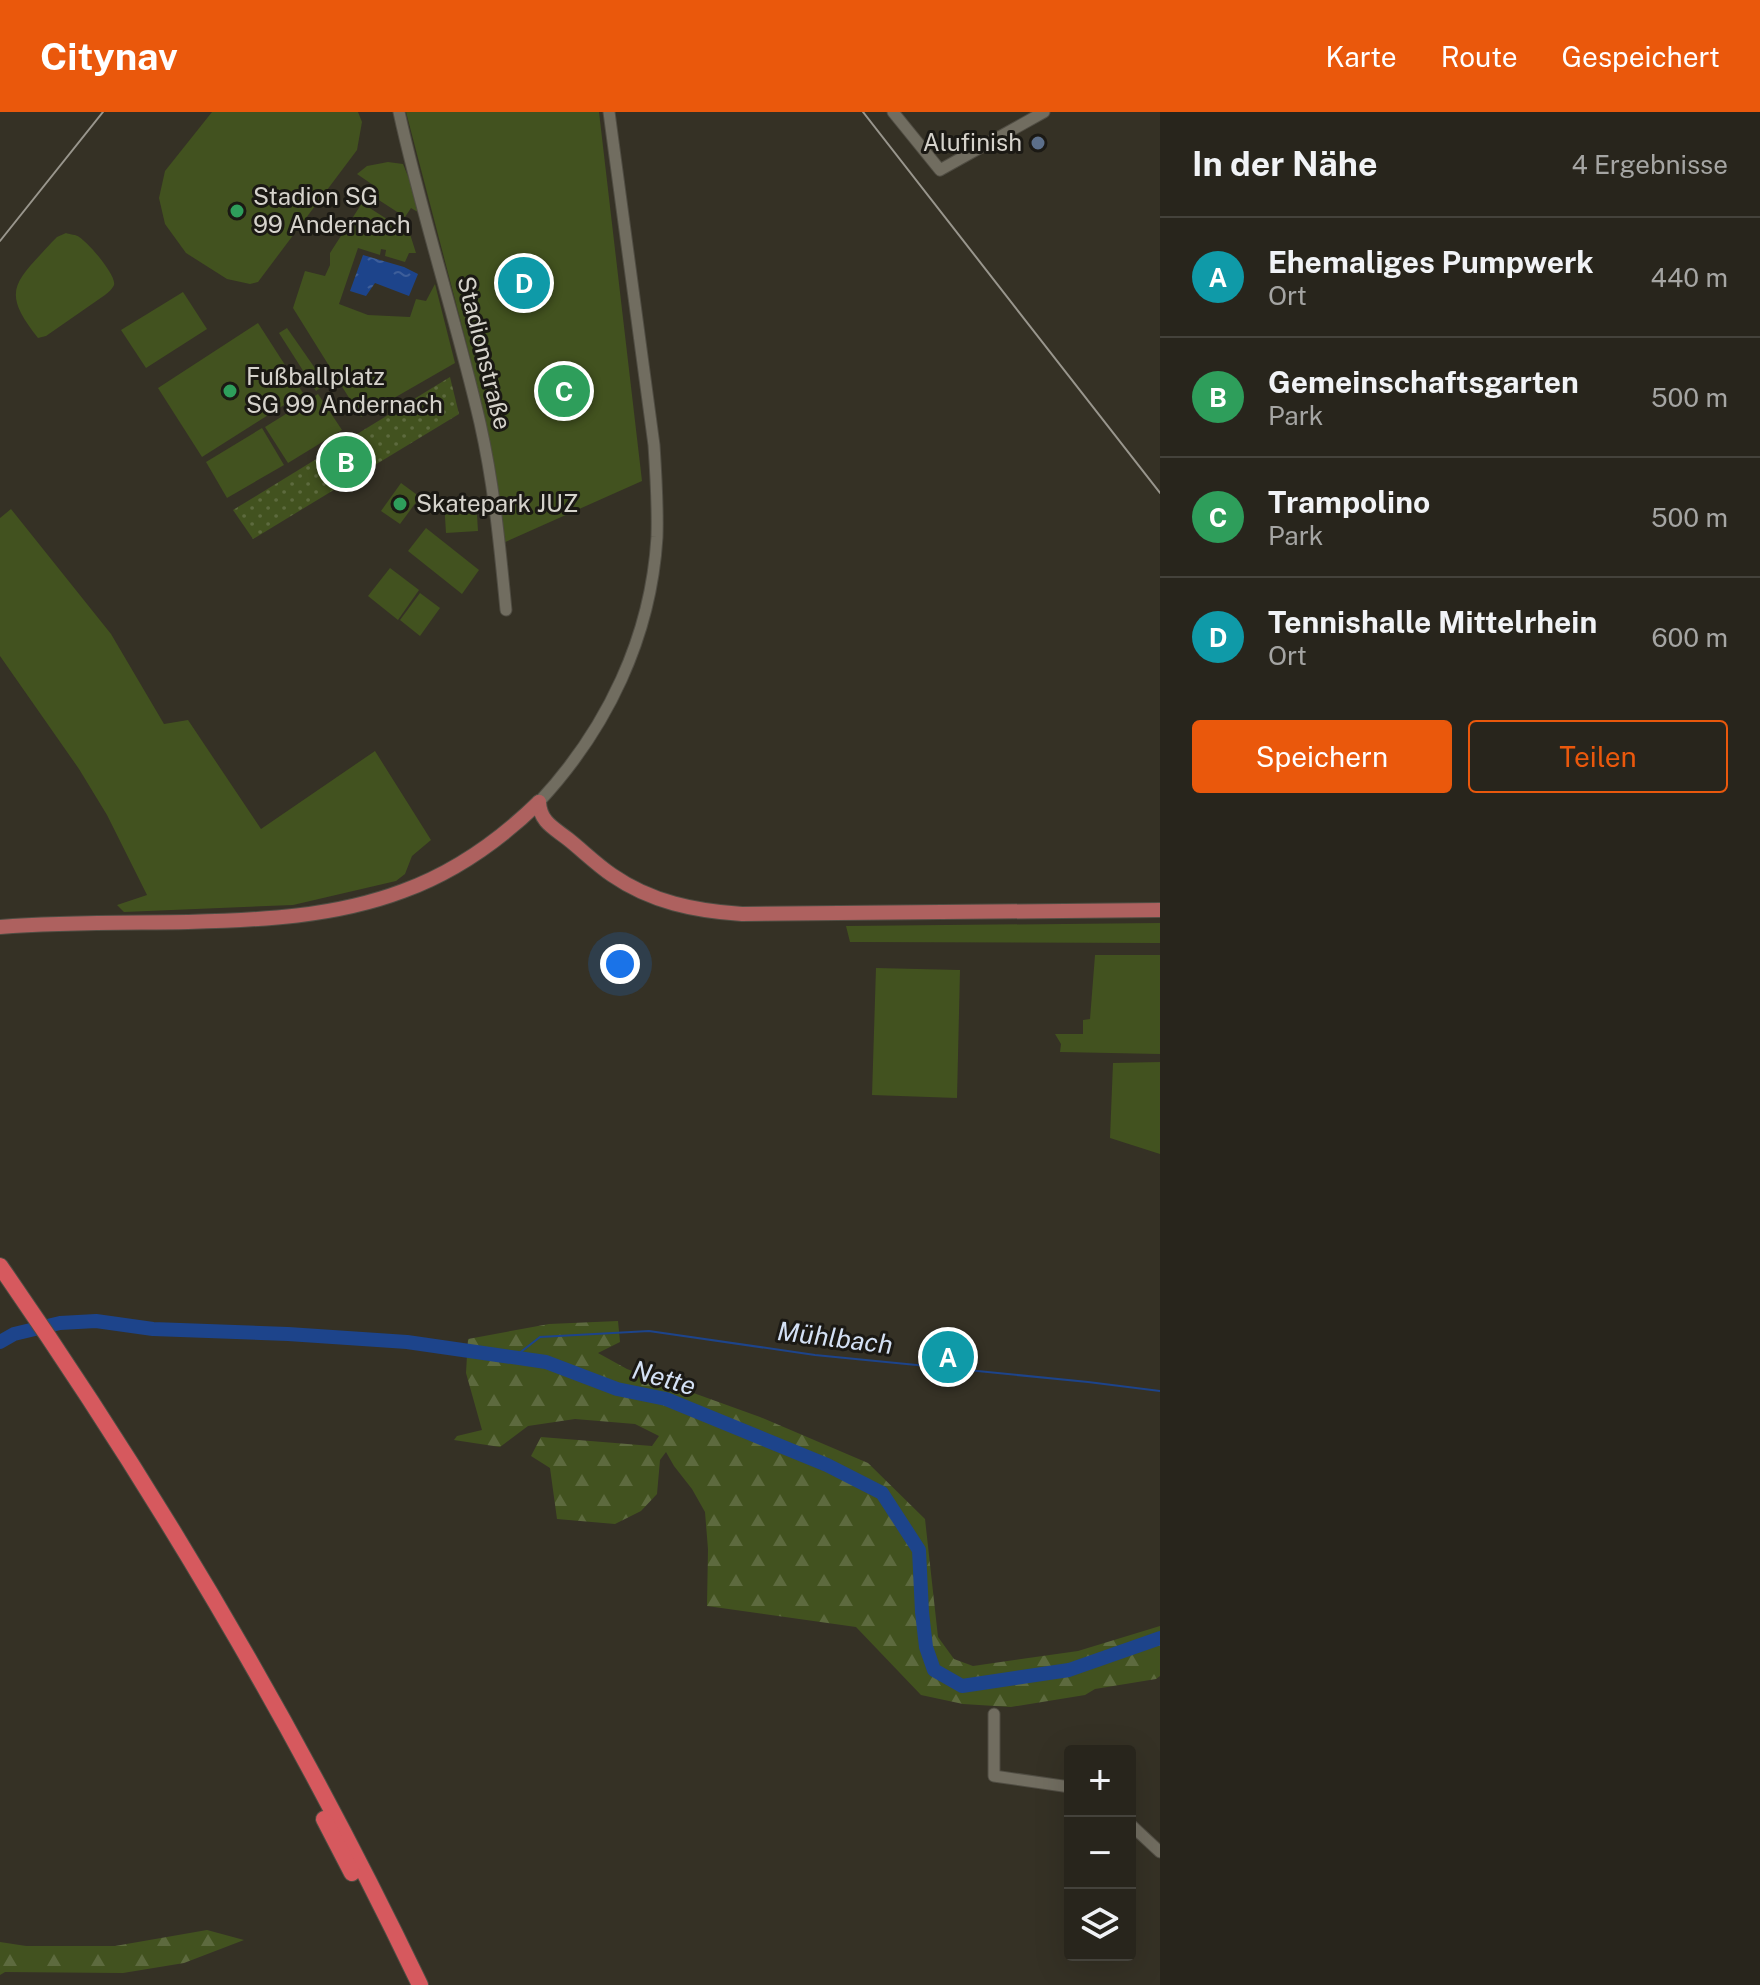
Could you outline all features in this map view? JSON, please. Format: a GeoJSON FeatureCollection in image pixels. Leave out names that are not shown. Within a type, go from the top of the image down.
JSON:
{"type":"FeatureCollection","features":[{"type":"Feature","properties":{"kind":"highway"},"geometry":{"type":"LineString","coordinates":[[0,1266],[5,1285],[137,1474],[262,1685],[321,1791],[420,1985]]}},
{"type":"Feature","properties":{"kind":"highway"},"geometry":{"type":"LineString","coordinates":[[55,1357],[305,1781],[409,1985]]}},
{"type":"Feature","properties":{"kind":"main road"},"geometry":{"type":"LineString","coordinates":[[539,802],[541,814],[551,826],[610,874],[671,904],[707,912],[1160,910]]}},
{"type":"Feature","properties":{"kind":"main road"},"geometry":{"type":"LineString","coordinates":[[0,927],[267,919],[356,905],[402,891],[468,859],[512,827],[539,802]]}},
{"type":"Feature","properties":{"kind":"main road"},"geometry":{"type":"LineString","coordinates":[[539,802],[570,840]]}},
{"type":"Feature","properties":{"kind":"main road"},"geometry":{"type":"LineString","coordinates":[[512,827],[527,823],[551,826]]}},
{"type":"Feature","properties":{"kind":"street","name":"Stadionstraße"},"geometry":{"type":"LineString","coordinates":[[399,112],[480,423],[496,508],[506,610]]}},
{"type":"Feature","properties":{"kind":"street"},"geometry":{"type":"LineString","coordinates":[[539,802],[580,753],[618,689],[643,620],[655,557],[657,495],[654,445],[609,112]]}},
{"type":"Feature","properties":{"kind":"street"},"geometry":{"type":"LineString","coordinates":[[893,112],[940,170],[1044,112]]}},
{"type":"Feature","properties":{"kind":"street"},"geometry":{"type":"LineString","coordinates":[[994,1714],[994,1776],[1064,1786]]}},
{"type":"Feature","properties":{"kind":"street"},"geometry":{"type":"LineString","coordinates":[[1136,1830],[1160,1852]]}},
{"type":"Feature","properties":{"kind":"green space","name":"Stadion SG 99 Andernach"},"geometry":{"type":"Polygon","coordinates":[[[212,112],[358,112],[362,122],[357,150],[258,282],[250,284],[227,279],[186,253],[165,224],[159,198],[165,171],[212,112]]]}},
{"type":"Feature","properties":{"kind":"green space"},"geometry":{"type":"Polygon","coordinates":[[[406,112],[599,112],[642,481],[503,543],[496,487],[470,357],[406,112]]]}},
{"type":"Feature","properties":{"kind":"green space"},"geometry":{"type":"Polygon","coordinates":[[[388,162],[403,164],[421,214],[411,208],[405,217],[368,193],[373,185],[357,174],[367,166],[388,162]]]}},
{"type":"Feature","properties":{"kind":"green space"},"geometry":{"type":"Polygon","coordinates":[[[362,203],[410,234],[416,253],[409,253],[405,262],[385,256],[386,250],[381,249],[380,255],[358,248],[339,304],[368,315],[410,317],[416,299],[426,301],[435,284],[455,363],[361,417],[293,308],[305,271],[325,276],[330,265],[330,253],[362,203]]]}},
{"type":"Feature","properties":{"kind":"green space"},"geometry":{"type":"Polygon","coordinates":[[[66,233],[78,236],[89,245],[107,267],[114,285],[105,295],[46,336],[38,338],[19,309],[17,287],[39,256],[57,237],[66,233]]]}},
{"type":"Feature","properties":{"kind":"green space","name":"Fußballplatz SG 99 Andernach"},"geometry":{"type":"Polygon","coordinates":[[[183,292],[207,329],[146,368],[121,330],[183,292]]]}},
{"type":"Feature","properties":{"kind":"green space","name":"Fußballplatz SG 99 Andernach"},"geometry":{"type":"Polygon","coordinates":[[[258,323],[303,393],[202,457],[158,388],[258,323]]]}},
{"type":"Feature","properties":{"kind":"green space"},"geometry":{"type":"Polygon","coordinates":[[[287,328],[326,384],[316,391],[279,333],[287,328]]]}},
{"type":"Feature","properties":{"kind":"green space"},"geometry":{"type":"Polygon","coordinates":[[[450,377],[459,414],[253,539],[233,510],[450,377]]]}},
{"type":"Feature","properties":{"kind":"green space"},"geometry":{"type":"Polygon","coordinates":[[[318,394],[342,430],[288,463],[265,427],[318,394]]]}},
{"type":"Feature","properties":{"kind":"green space"},"geometry":{"type":"Polygon","coordinates":[[[262,428],[284,465],[227,498],[206,462],[262,428]]]}},
{"type":"Feature","properties":{"kind":"green space","name":"Skatepark JUZ"},"geometry":{"type":"Polygon","coordinates":[[[401,483],[420,497],[400,524],[381,511],[401,483]]]}},
{"type":"Feature","properties":{"kind":"green space"},"geometry":{"type":"Polygon","coordinates":[[[476,497],[478,531],[446,533],[444,500],[476,497]]]}},
{"type":"Feature","properties":{"kind":"green space"},"geometry":{"type":"Polygon","coordinates":[[[11,509],[111,634],[164,724],[188,720],[261,829],[375,751],[431,840],[412,856],[405,874],[396,881],[293,905],[124,912],[117,905],[147,895],[107,815],[79,769],[0,656],[0,518],[11,509]]]}},
{"type":"Feature","properties":{"kind":"green space"},"geometry":{"type":"Polygon","coordinates":[[[426,528],[479,570],[462,594],[408,551],[426,528]]]}},
{"type":"Feature","properties":{"kind":"green space"},"geometry":{"type":"Polygon","coordinates":[[[390,568],[419,590],[398,620],[368,596],[390,568]]]}},
{"type":"Feature","properties":{"kind":"green space"},"geometry":{"type":"Polygon","coordinates":[[[420,593],[440,608],[420,636],[400,620],[420,593]]]}},
{"type":"Feature","properties":{"kind":"green space"},"geometry":{"type":"Polygon","coordinates":[[[1160,923],[1160,943],[850,942],[846,926],[1160,923]]]}},
{"type":"Feature","properties":{"kind":"green space"},"geometry":{"type":"Polygon","coordinates":[[[1095,955],[1160,955],[1160,1054],[1060,1052],[1061,1044],[1055,1034],[1083,1034],[1083,1020],[1090,1019],[1095,955]]]}},
{"type":"Feature","properties":{"kind":"green space"},"geometry":{"type":"Polygon","coordinates":[[[876,968],[960,970],[957,1098],[872,1095],[876,968]]]}},
{"type":"Feature","properties":{"kind":"green space"},"geometry":{"type":"Polygon","coordinates":[[[1160,1062],[1160,1154],[1110,1138],[1113,1063],[1160,1062]]]}},
{"type":"Feature","properties":{"kind":"green space"},"geometry":{"type":"Polygon","coordinates":[[[618,1321],[620,1342],[598,1353],[627,1369],[760,1417],[868,1463],[925,1519],[938,1637],[954,1659],[973,1666],[1078,1651],[1160,1626],[1160,1676],[1095,1689],[1085,1695],[1011,1707],[963,1704],[921,1695],[856,1627],[707,1606],[705,1512],[666,1452],[660,1460],[657,1494],[641,1511],[615,1524],[557,1519],[550,1468],[531,1456],[541,1437],[652,1446],[659,1436],[635,1424],[575,1419],[528,1426],[500,1447],[454,1440],[457,1436],[482,1430],[466,1373],[468,1339],[549,1324],[618,1321]]]}},
{"type":"Feature","properties":{"kind":"green space"},"geometry":{"type":"Polygon","coordinates":[[[207,1930],[244,1940],[184,1963],[123,1973],[5,1972],[0,1975],[0,1942],[26,1946],[115,1946],[207,1930]]]}},
{"type":"Feature","properties":{"kind":"water"},"geometry":{"type":"Polygon","coordinates":[[[363,255],[418,274],[409,296],[375,283],[366,296],[350,291],[363,255]]]}},
{"type":"Feature","properties":{"kind":"waterway","name":"Nette"},"geometry":{"type":"LineString","coordinates":[[0,1342],[14,1334],[60,1323],[96,1321],[153,1329],[407,1342],[546,1362],[617,1389],[666,1399],[827,1465],[882,1493],[919,1550],[926,1647],[934,1670],[962,1686],[1069,1670],[1160,1638]]}},
{"type":"Feature","properties":{"kind":"waterway","name":"Mühlbach"},"geometry":{"type":"LineString","coordinates":[[513,1358],[540,1337],[649,1331],[815,1355],[1160,1391]]}},
{"type":"Feature","properties":{"kind":"railway"},"geometry":{"type":"LineString","coordinates":[[0,241],[103,112]]}},
{"type":"Feature","properties":{"kind":"railway"},"geometry":{"type":"LineString","coordinates":[[863,112],[1160,493]]}},
{"type":"Feature","properties":{"kind":"place","name":"Alufinish"},"geometry":{"type":"Point","coordinates":[1038,143]}},
{"type":"Feature","properties":{"kind":"place","name":"Stadion SG 99 Andernach"},"geometry":{"type":"Point","coordinates":[237,211]}},
{"type":"Feature","properties":{"kind":"place","name":"Tennishalle Mittelrhein"},"geometry":{"type":"Point","coordinates":[524,283]}},
{"type":"Feature","properties":{"kind":"place","name":"Fußballplatz SG 99 Andernach"},"geometry":{"type":"Point","coordinates":[230,391]}},
{"type":"Feature","properties":{"kind":"place","name":"Trampolino"},"geometry":{"type":"Point","coordinates":[564,391]}},
{"type":"Feature","properties":{"kind":"place","name":"Gemeinschaftsgarten"},"geometry":{"type":"Point","coordinates":[346,462]}},
{"type":"Feature","properties":{"kind":"place","name":"Skatepark JUZ"},"geometry":{"type":"Point","coordinates":[400,504]}},
{"type":"Feature","properties":{"kind":"place","name":"Ehemaliges Pumpwerk"},"geometry":{"type":"Point","coordinates":[948,1357]}}]}
